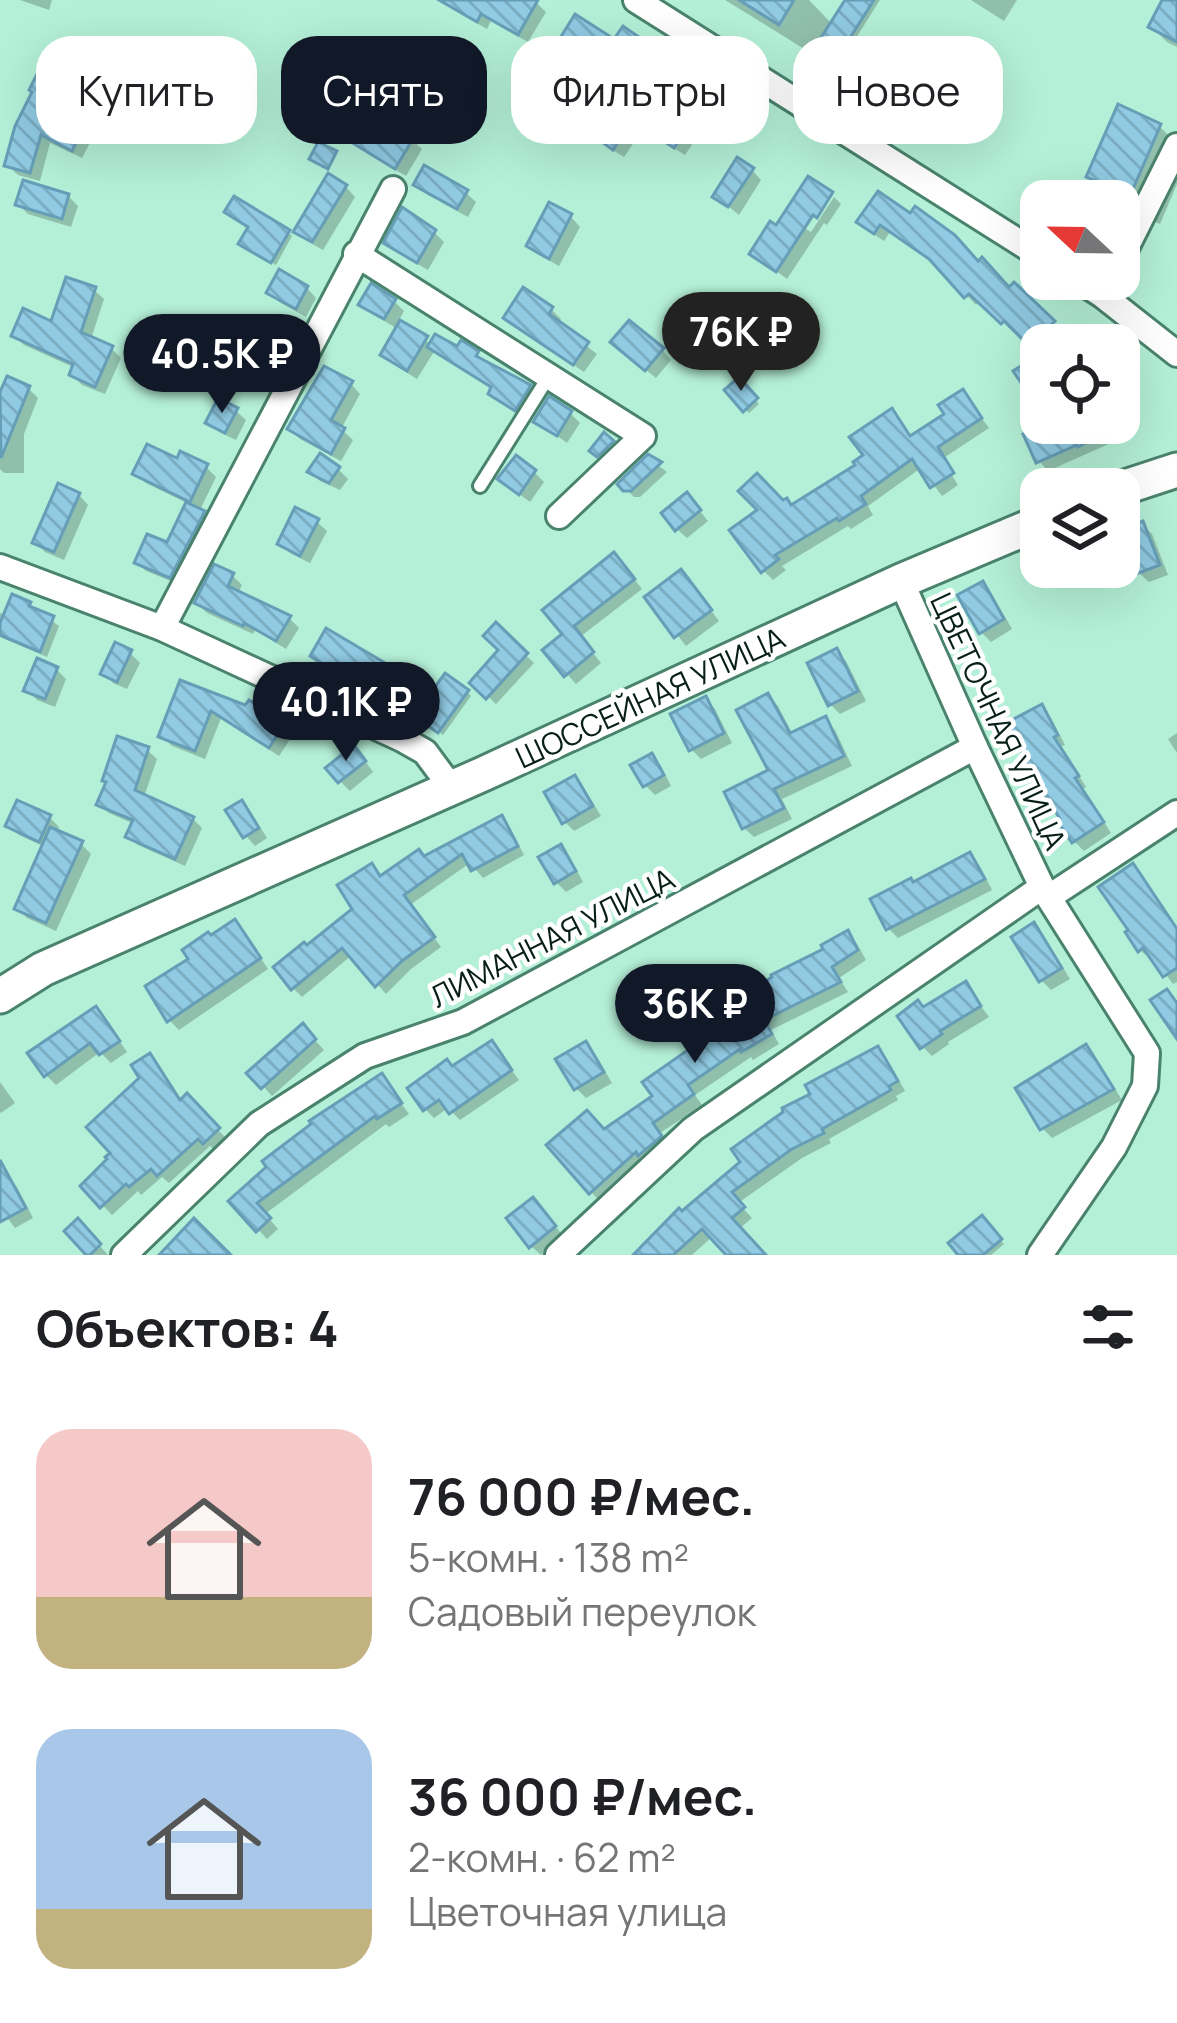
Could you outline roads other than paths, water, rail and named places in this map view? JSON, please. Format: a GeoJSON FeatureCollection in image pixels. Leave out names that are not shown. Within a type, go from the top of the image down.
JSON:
{"type":"FeatureCollection","features":[{"type":"Feature","properties":{"kind":"main road"},"geometry":{"type":"LineString","coordinates":[[1140,482],[1177,470]]}},
{"type":"Feature","properties":{"kind":"main road","name":"ШОССЕЙНАЯ УЛИЦА"},"geometry":{"type":"LineString","coordinates":[[0,996],[43,969],[1020,531]]}},
{"type":"Feature","properties":{"kind":"street"},"geometry":{"type":"LineString","coordinates":[[636,0],[1020,243]]}},
{"type":"Feature","properties":{"kind":"street"},"geometry":{"type":"LineString","coordinates":[[1140,220],[1177,146]]}},
{"type":"Feature","properties":{"kind":"street"},"geometry":{"type":"LineString","coordinates":[[162,628],[393,189]]}},
{"type":"Feature","properties":{"kind":"street"},"geometry":{"type":"LineString","coordinates":[[356,254],[643,436],[559,516]]}},
{"type":"Feature","properties":{"kind":"street"},"geometry":{"type":"LineString","coordinates":[[1120,300],[1177,354]]}},
{"type":"Feature","properties":{"kind":"street"},"geometry":{"type":"LineString","coordinates":[[0,567],[162,628],[413,746],[425,752],[451,787]]}},
{"type":"Feature","properties":{"kind":"street","name":"ЦВЕТОЧНАЯ УЛИЦА"},"geometry":{"type":"LineString","coordinates":[[901,581],[1046,892],[1147,1053],[1145,1086],[1114,1147],[1040,1255]]}},
{"type":"Feature","properties":{"kind":"street","name":"ЛИМАННАЯ УЛИЦА"},"geometry":{"type":"LineString","coordinates":[[124,1255],[259,1124],[365,1056],[464,1022],[975,746]]}},
{"type":"Feature","properties":{"kind":"street","name":"ЦВЕТОЧНАЯ УЛИЦА"},"geometry":{"type":"LineString","coordinates":[[558,1255],[693,1130],[1046,892],[1177,813]]}},
{"type":"Feature","properties":{"kind":"lane"},"geometry":{"type":"LineString","coordinates":[[480,485],[548,376]]}}]}
